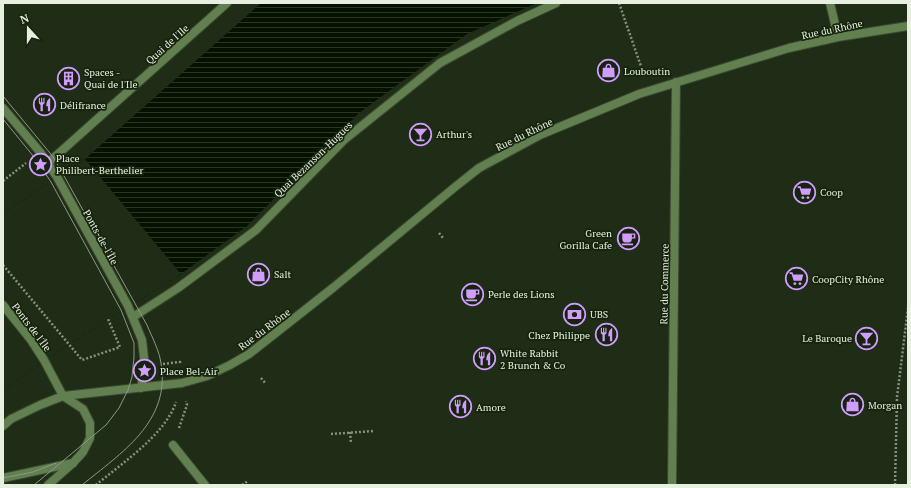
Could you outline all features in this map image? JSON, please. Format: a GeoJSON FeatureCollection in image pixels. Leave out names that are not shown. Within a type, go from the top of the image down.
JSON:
{"type":"FeatureCollection","features":[{"type":"Feature","properties":{"kind":"street","name":"Quai de l'Ile"},"geometry":{"type":"LineString","coordinates":[[48,164],[227,3]]}},
{"type":"Feature","properties":{"kind":"street","name":"Quai Bezanson-Hugues"},"geometry":{"type":"LineString","coordinates":[[133,317],[178,288],[256,230],[344,140],[440,63],[517,21],[556,3]]}},
{"type":"Feature","properties":{"kind":"street"},"geometry":{"type":"LineString","coordinates":[[830,3],[838,37]]}},
{"type":"Feature","properties":{"kind":"street","name":"Rue du Rhône"},"geometry":{"type":"LineString","coordinates":[[3,426],[40,405],[63,396],[182,383],[207,376],[249,354],[480,168],[540,135],[633,96],[789,48],[838,37],[908,26]]}},
{"type":"Feature","properties":{"kind":"street","name":"Rue du Commerce"},"geometry":{"type":"LineString","coordinates":[[672,485],[676,82]]}},
{"type":"Feature","properties":{"kind":"street","name":"Ponts-de-l'Île"},"geometry":{"type":"LineString","coordinates":[[3,108],[57,177],[128,306],[142,340],[145,366],[142,388]]}},
{"type":"Feature","properties":{"kind":"street","name":"Ponts de l'Île"},"geometry":{"type":"LineString","coordinates":[[3,305],[44,360],[63,396]]}},
{"type":"Feature","properties":{"kind":"street"},"geometry":{"type":"LineString","coordinates":[[48,485],[83,452],[90,438],[90,423],[83,409],[63,396]]}},
{"type":"Feature","properties":{"kind":"street"},"geometry":{"type":"LineString","coordinates":[[173,445],[205,485]]}},
{"type":"Feature","properties":{"kind":"street"},"geometry":{"type":"LineString","coordinates":[[3,478],[73,463]]}},
{"type":"Feature","properties":{"kind":"path"},"geometry":{"type":"LineString","coordinates":[[619,3],[643,72]]}},
{"type":"Feature","properties":{"kind":"path"},"geometry":{"type":"LineString","coordinates":[[3,181],[26,163]]}},
{"type":"Feature","properties":{"kind":"path"},"geometry":{"type":"LineString","coordinates":[[439,233],[443,238]]}},
{"type":"Feature","properties":{"kind":"path"},"geometry":{"type":"LineString","coordinates":[[3,265],[82,360],[120,348],[108,319]]}},
{"type":"Feature","properties":{"kind":"path"},"geometry":{"type":"LineString","coordinates":[[895,485],[897,397],[908,308]]}},
{"type":"Feature","properties":{"kind":"path"},"geometry":{"type":"LineString","coordinates":[[261,378],[266,384]]}},
{"type":"Feature","properties":{"kind":"path"},"geometry":{"type":"LineString","coordinates":[[173,445],[187,405],[182,383]]}},
{"type":"Feature","properties":{"kind":"path"},"geometry":{"type":"LineString","coordinates":[[96,485],[151,439],[172,413],[182,383]]}},
{"type":"Feature","properties":{"kind":"path"},"geometry":{"type":"LineString","coordinates":[[331,434],[374,431]]}},
{"type":"Feature","properties":{"kind":"path"},"geometry":{"type":"LineString","coordinates":[[350,432],[351,443]]}},
{"type":"Feature","properties":{"kind":"path"},"geometry":{"type":"LineString","coordinates":[[242,485],[248,481]]}},
{"type":"Feature","properties":{"kind":"shaded area"},"geometry":{"type":"Polygon","coordinates":[[[261,3],[537,3],[467,34],[359,113],[247,226],[181,274],[69,344],[3,390],[3,213],[85,159],[261,3]]]}},
{"type":"Feature","properties":{"kind":"pier"},"geometry":{"type":"Polygon","coordinates":[[[85,159],[181,274],[69,344],[3,390],[3,213],[85,159]]]}},
{"type":"Feature","properties":{"kind":"tram line"},"geometry":{"type":"LineString","coordinates":[[3,96],[54,158],[147,325],[160,358],[162,384],[158,402],[151,419],[127,448],[82,485]]}},
{"type":"Feature","properties":{"kind":"tram line"},"geometry":{"type":"LineString","coordinates":[[3,119],[34,157],[51,182],[121,310],[134,343],[132,377],[128,390],[119,408],[106,425],[34,485]]}},
{"type":"Feature","properties":{"kind":"tram line"},"geometry":{"type":"LineString","coordinates":[[3,478],[33,472],[56,463]]}},
{"type":"Feature","properties":{"kind":"place","name":"Louboutin"},"geometry":{"type":"Point","coordinates":[609,71]}},
{"type":"Feature","properties":{"kind":"place","name":"Spaces - Quai de l'Ile"},"geometry":{"type":"Point","coordinates":[69,78]}},
{"type":"Feature","properties":{"kind":"place","name":"Délifrance"},"geometry":{"type":"Point","coordinates":[45,105]}},
{"type":"Feature","properties":{"kind":"place","name":"Arthur's"},"geometry":{"type":"Point","coordinates":[420,134]}},
{"type":"Feature","properties":{"kind":"place","name":"Place Philibert-Berthelier"},"geometry":{"type":"Point","coordinates":[40,164]}},
{"type":"Feature","properties":{"kind":"place","name":"Coop"},"geometry":{"type":"Point","coordinates":[804,192]}},
{"type":"Feature","properties":{"kind":"place","name":"Green Gorilla Cafe"},"geometry":{"type":"Point","coordinates":[628,239]}},
{"type":"Feature","properties":{"kind":"place","name":"Salt"},"geometry":{"type":"Point","coordinates":[258,274]}},
{"type":"Feature","properties":{"kind":"place","name":"CoopCity Rhône"},"geometry":{"type":"Point","coordinates":[797,279]}},
{"type":"Feature","properties":{"kind":"place","name":"Perle des Lions"},"geometry":{"type":"Point","coordinates":[473,294]}},
{"type":"Feature","properties":{"kind":"place","name":"UBS"},"geometry":{"type":"Point","coordinates":[574,314]}},
{"type":"Feature","properties":{"kind":"place","name":"Chez Philippe"},"geometry":{"type":"Point","coordinates":[606,335]}},
{"type":"Feature","properties":{"kind":"place","name":"Le Baroque"},"geometry":{"type":"Point","coordinates":[867,338]}},
{"type":"Feature","properties":{"kind":"place","name":"White Rabbit 2 Brunch & Co"},"geometry":{"type":"Point","coordinates":[484,359]}},
{"type":"Feature","properties":{"kind":"place","name":"Place Bel-Air"},"geometry":{"type":"Point","coordinates":[144,371]}},
{"type":"Feature","properties":{"kind":"place","name":"Morgan"},"geometry":{"type":"Point","coordinates":[852,405]}},
{"type":"Feature","properties":{"kind":"place","name":"Amore"},"geometry":{"type":"Point","coordinates":[461,407]}}]}
